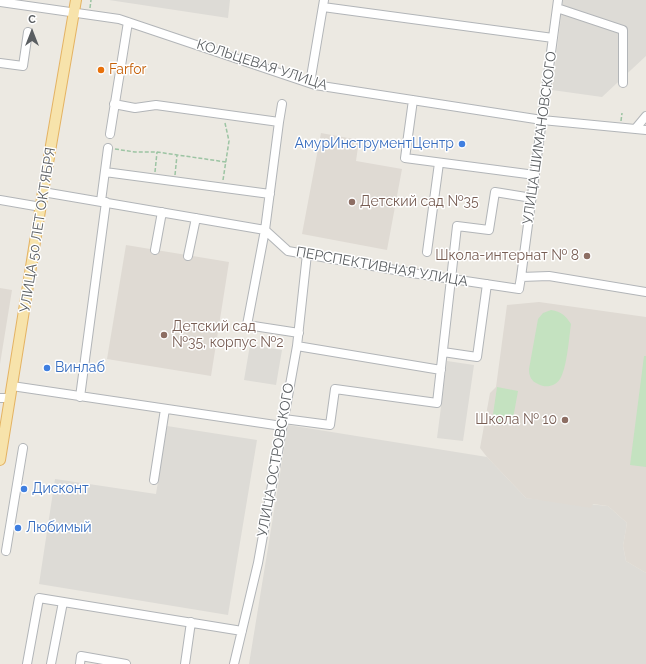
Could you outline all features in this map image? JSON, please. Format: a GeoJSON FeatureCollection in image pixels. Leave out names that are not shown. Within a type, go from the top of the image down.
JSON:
{"type":"FeatureCollection","features":[{"type":"Feature","properties":{"kind":"main road","name":"УЛИЦА 50 ЛЕТ ОКТЯБРЯ"},"geometry":{"type":"LineString","coordinates":[[0,460],[5,398],[12,386],[76,0]]}},
{"type":"Feature","properties":{"kind":"street","name":"КОЛЬЦЕВАЯ УЛИЦА"},"geometry":{"type":"LineString","coordinates":[[0,2],[119,19],[310,83],[542,120],[646,130]]}},
{"type":"Feature","properties":{"kind":"street"},"geometry":{"type":"LineString","coordinates":[[310,83],[324,4],[553,38]]}},
{"type":"Feature","properties":{"kind":"street"},"geometry":{"type":"LineString","coordinates":[[557,4],[623,30],[623,83]]}},
{"type":"Feature","properties":{"kind":"street","name":"УЛИЦА ШИМАНОВСКОГО"},"geometry":{"type":"LineString","coordinates":[[521,277],[557,4]]}},
{"type":"Feature","properties":{"kind":"street"},"geometry":{"type":"LineString","coordinates":[[110,134],[128,22]]}},
{"type":"Feature","properties":{"kind":"street"},"geometry":{"type":"LineString","coordinates":[[0,63],[23,66],[28,32]]}},
{"type":"Feature","properties":{"kind":"street"},"geometry":{"type":"LineString","coordinates":[[413,100],[405,158],[535,175]]}},
{"type":"Feature","properties":{"kind":"street"},"geometry":{"type":"LineString","coordinates":[[114,104],[135,108],[156,105],[279,122]]}},
{"type":"Feature","properties":{"kind":"street"},"geometry":{"type":"LineString","coordinates":[[282,104],[265,230],[247,325],[298,333]]}},
{"type":"Feature","properties":{"kind":"street"},"geometry":{"type":"LineString","coordinates":[[636,128],[646,116]]}},
{"type":"Feature","properties":{"kind":"street"},"geometry":{"type":"LineString","coordinates":[[80,396],[108,148]]}},
{"type":"Feature","properties":{"kind":"street"},"geometry":{"type":"LineString","coordinates":[[427,252],[439,163]]}},
{"type":"Feature","properties":{"kind":"street"},"geometry":{"type":"LineString","coordinates":[[105,172],[270,194]]}},
{"type":"Feature","properties":{"kind":"street"},"geometry":{"type":"LineString","coordinates":[[43,192],[265,230]]}},
{"type":"Feature","properties":{"kind":"street"},"geometry":{"type":"LineString","coordinates":[[12,386],[165,409],[283,422],[330,425],[335,389],[437,403],[457,226],[489,230],[495,192],[532,198]]}},
{"type":"Feature","properties":{"kind":"street"},"geometry":{"type":"LineString","coordinates":[[0,200],[41,207]]}},
{"type":"Feature","properties":{"kind":"street"},"geometry":{"type":"LineString","coordinates":[[155,250],[162,212]]}},
{"type":"Feature","properties":{"kind":"street"},"geometry":{"type":"LineString","coordinates":[[188,256],[196,218]]}},
{"type":"Feature","properties":{"kind":"street","name":"ПЕРСПЕКТИВНАЯ УЛИЦА"},"geometry":{"type":"LineString","coordinates":[[265,230],[288,251],[519,289],[521,277]]}},
{"type":"Feature","properties":{"kind":"street","name":"УЛИЦА ОСТРОВСКОГО"},"geometry":{"type":"LineString","coordinates":[[234,664],[258,563],[297,346],[307,254]]}},
{"type":"Feature","properties":{"kind":"street"},"geometry":{"type":"LineString","coordinates":[[521,277],[550,276],[646,292]]}},
{"type":"Feature","properties":{"kind":"street"},"geometry":{"type":"LineString","coordinates":[[443,352],[477,357],[488,284]]}},
{"type":"Feature","properties":{"kind":"street"},"geometry":{"type":"LineString","coordinates":[[297,346],[441,370]]}},
{"type":"Feature","properties":{"kind":"street"},"geometry":{"type":"LineString","coordinates":[[154,480],[165,409]]}},
{"type":"Feature","properties":{"kind":"street"},"geometry":{"type":"LineString","coordinates":[[6,551],[23,448]]}},
{"type":"Feature","properties":{"kind":"street"},"geometry":{"type":"LineString","coordinates":[[27,664],[38,598],[242,631]]}},
{"type":"Feature","properties":{"kind":"street"},"geometry":{"type":"LineString","coordinates":[[52,664],[63,602]]}},
{"type":"Feature","properties":{"kind":"street"},"geometry":{"type":"LineString","coordinates":[[185,664],[191,622]]}},
{"type":"Feature","properties":{"kind":"street"},"geometry":{"type":"LineString","coordinates":[[80,664],[81,656],[126,664]]}},
{"type":"Feature","properties":{"kind":"path"},"geometry":{"type":"LineString","coordinates":[[222,188],[229,141],[223,114]]}},
{"type":"Feature","properties":{"kind":"path"},"geometry":{"type":"LineString","coordinates":[[108,148],[135,152],[157,152],[226,162]]}},
{"type":"Feature","properties":{"kind":"path"},"geometry":{"type":"LineString","coordinates":[[154,178],[157,152]]}},
{"type":"Feature","properties":{"kind":"path"},"geometry":{"type":"LineString","coordinates":[[174,181],[177,155]]}},
{"type":"Feature","properties":{"kind":"shaded area"},"geometry":{"type":"Polygon","coordinates":[[[109,0],[230,0],[228,18],[109,0]]]}},
{"type":"Feature","properties":{"kind":"shaded area"},"geometry":{"type":"Polygon","coordinates":[[[563,0],[646,0],[646,56],[602,97],[552,90],[563,0]]]}},
{"type":"Feature","properties":{"kind":"shaded area","name":"Детский сад №35"},"geometry":{"type":"Polygon","coordinates":[[[321,133],[359,140],[356,161],[402,169],[387,250],[302,234],[321,133]]]}},
{"type":"Feature","properties":{"kind":"shaded area","name":"Детский сад №35, корпус №2"},"geometry":{"type":"Polygon","coordinates":[[[126,245],[229,262],[211,376],[107,359],[126,245]]]}},
{"type":"Feature","properties":{"kind":"shaded area"},"geometry":{"type":"Polygon","coordinates":[[[0,288],[12,290],[0,364],[0,288]]]}},
{"type":"Feature","properties":{"kind":"shaded area","name":"Школа № 10"},"geometry":{"type":"Polygon","coordinates":[[[539,302],[646,317],[646,573],[626,561],[623,546],[627,523],[608,506],[593,504],[591,508],[526,498],[480,448],[490,393],[496,387],[507,305],[539,302]]]}},
{"type":"Feature","properties":{"kind":"shaded area"},"geometry":{"type":"Polygon","coordinates":[[[250,345],[282,350],[276,385],[244,380],[250,345]]]}},
{"type":"Feature","properties":{"kind":"shaded area"},"geometry":{"type":"Polygon","coordinates":[[[447,361],[474,365],[463,441],[437,438],[447,361]]]}},
{"type":"Feature","properties":{"kind":"shaded area"},"geometry":{"type":"Polygon","coordinates":[[[288,425],[487,457],[526,498],[608,506],[627,523],[623,546],[626,561],[646,573],[646,664],[249,664],[288,425]]]}},
{"type":"Feature","properties":{"kind":"shaded area"},"geometry":{"type":"Polygon","coordinates":[[[167,426],[257,440],[228,615],[39,584],[55,479],[156,494],[167,426]]]}},
{"type":"Feature","properties":{"kind":"green space"},"geometry":{"type":"Polygon","coordinates":[[[551,310],[563,314],[571,324],[567,353],[562,374],[558,382],[547,386],[541,385],[532,380],[529,369],[538,319],[543,313],[551,310]]]}},
{"type":"Feature","properties":{"kind":"green space"},"geometry":{"type":"Polygon","coordinates":[[[644,356],[646,356],[646,467],[630,465],[644,356]]]}},
{"type":"Feature","properties":{"kind":"green space"},"geometry":{"type":"Polygon","coordinates":[[[497,387],[518,391],[512,424],[492,421],[497,387]]]}},
{"type":"Feature","properties":{"kind":"place","name":"Farfor"},"geometry":{"type":"Point","coordinates":[101,70]}},
{"type":"Feature","properties":{"kind":"place","name":"АмурИнструментЦентр"},"geometry":{"type":"Point","coordinates":[462,144]}},
{"type":"Feature","properties":{"kind":"place","name":"Детский сад №35"},"geometry":{"type":"Point","coordinates":[352,202]}},
{"type":"Feature","properties":{"kind":"place","name":"Школа-интернат № 8"},"geometry":{"type":"Point","coordinates":[587,256]}},
{"type":"Feature","properties":{"kind":"place","name":"Детский сад №35, корпус №2"},"geometry":{"type":"Point","coordinates":[164,335]}},
{"type":"Feature","properties":{"kind":"place","name":"Винлаб"},"geometry":{"type":"Point","coordinates":[47,368]}},
{"type":"Feature","properties":{"kind":"place","name":"Школа № 10"},"geometry":{"type":"Point","coordinates":[565,420]}},
{"type":"Feature","properties":{"kind":"place","name":"Дисконт"},"geometry":{"type":"Point","coordinates":[24,489]}},
{"type":"Feature","properties":{"kind":"place","name":"Любимый"},"geometry":{"type":"Point","coordinates":[18,528]}}]}
